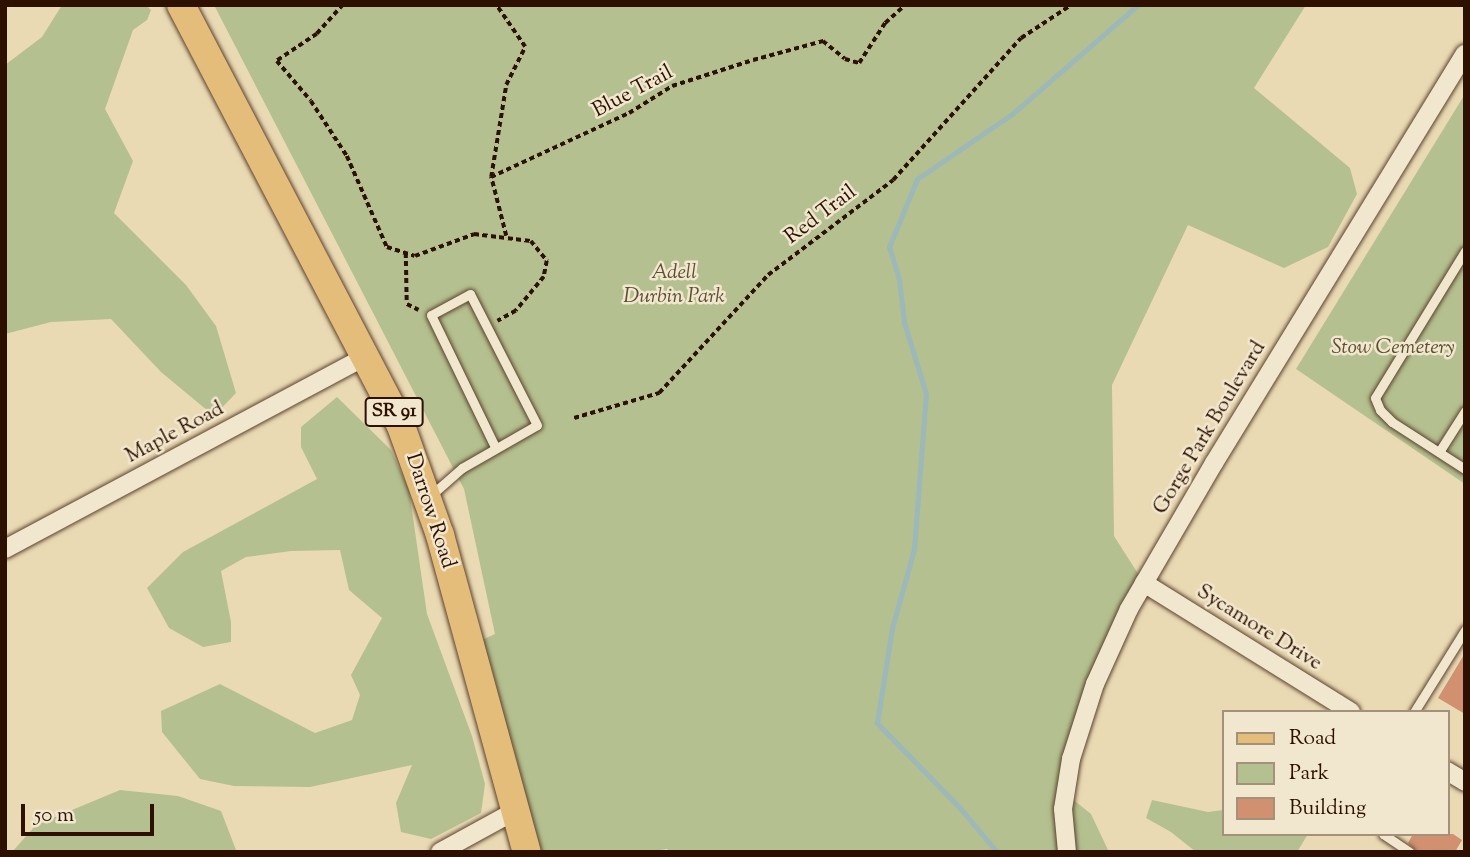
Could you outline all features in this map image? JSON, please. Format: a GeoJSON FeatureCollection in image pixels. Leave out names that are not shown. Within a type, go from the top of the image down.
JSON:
{"type":"FeatureCollection","features":[{"type":"Feature","properties":{"kind":"main road","name":"Darrow Road"},"geometry":{"type":"LineString","coordinates":[[181,5],[401,426],[428,497],[527,852]]}},
{"type":"Feature","properties":{"kind":"street","name":"Gorge Park Boulevard"},"geometry":{"type":"LineString","coordinates":[[1067,852],[1063,810],[1076,739],[1112,644],[1144,583],[1465,54]]}},
{"type":"Feature","properties":{"kind":"street","name":"Maple Road"},"geometry":{"type":"LineString","coordinates":[[5,549],[365,357]]}},
{"type":"Feature","properties":{"kind":"street","name":"Sycamore Drive"},"geometry":{"type":"LineString","coordinates":[[1144,583],[1348,710]]}},
{"type":"Feature","properties":{"kind":"street"},"geometry":{"type":"LineString","coordinates":[[1449,772],[1465,782]]}},
{"type":"Feature","properties":{"kind":"street"},"geometry":{"type":"LineString","coordinates":[[440,852],[515,811]]}},
{"type":"Feature","properties":{"kind":"lane"},"geometry":{"type":"LineString","coordinates":[[1465,251],[1375,398],[1380,410],[1392,422],[1465,470]]}},
{"type":"Feature","properties":{"kind":"lane"},"geometry":{"type":"LineString","coordinates":[[428,497],[462,467],[537,425],[470,294],[431,315],[495,447]]}},
{"type":"Feature","properties":{"kind":"lane"},"geometry":{"type":"LineString","coordinates":[[1439,453],[1465,411]]}},
{"type":"Feature","properties":{"kind":"lane"},"geometry":{"type":"LineString","coordinates":[[1415,710],[1465,629]]}},
{"type":"Feature","properties":{"kind":"lane"},"geometry":{"type":"LineString","coordinates":[[1386,836],[1410,852]]}},
{"type":"Feature","properties":{"kind":"path"},"geometry":{"type":"LineString","coordinates":[[343,5],[317,34],[277,61],[311,100],[347,156],[387,247],[415,256],[474,234],[506,236],[531,241],[547,261],[544,277],[516,311],[487,327]]}},
{"type":"Feature","properties":{"kind":"path"},"geometry":{"type":"LineString","coordinates":[[496,5],[525,47],[506,85],[491,177],[506,236]]}},
{"type":"Feature","properties":{"kind":"path","name":"Blue Trail"},"geometry":{"type":"LineString","coordinates":[[491,177],[629,113],[672,86],[753,60],[823,41],[845,59],[859,63],[885,23],[905,5]]}},
{"type":"Feature","properties":{"kind":"path","name":"Red Trail"},"geometry":{"type":"LineString","coordinates":[[574,418],[659,393],[768,275],[893,180],[1021,38],[1071,5]]}},
{"type":"Feature","properties":{"kind":"path"},"geometry":{"type":"LineString","coordinates":[[406,253],[407,304]]}},
{"type":"Feature","properties":{"kind":"green space"},"geometry":{"type":"Polygon","coordinates":[[[62,5],[146,5],[151,10],[147,20],[133,30],[105,109],[133,161],[114,213],[186,285],[216,326],[236,393],[214,416],[161,372],[111,319],[51,322],[5,334],[5,65],[42,37],[62,5]]]}},
{"type":"Feature","properties":{"kind":"green space","name":"Adell Durbin Park"},"geometry":{"type":"Polygon","coordinates":[[[214,5],[1306,5],[1254,88],[1350,168],[1357,194],[1328,247],[1284,268],[1188,225],[1112,385],[1114,536],[1144,583],[1129,609],[1065,793],[1091,814],[1109,852],[670,852],[667,849],[646,852],[527,852],[469,646],[495,634],[464,489],[214,5]]]}},
{"type":"Feature","properties":{"kind":"green space","name":"Stow Cemetery"},"geometry":{"type":"Polygon","coordinates":[[[1465,94],[1465,484],[1296,369],[1465,94]]]}},
{"type":"Feature","properties":{"kind":"green space"},"geometry":{"type":"Polygon","coordinates":[[[337,397],[391,450],[409,490],[427,614],[472,736],[485,784],[481,813],[431,839],[401,832],[396,803],[412,765],[310,787],[234,786],[200,779],[162,732],[161,711],[220,684],[315,733],[352,720],[360,695],[351,675],[382,618],[349,590],[340,550],[291,551],[246,557],[221,571],[231,622],[231,642],[203,647],[169,628],[147,588],[183,552],[317,479],[301,447],[301,427],[337,397]]]}},
{"type":"Feature","properties":{"kind":"green space"},"geometry":{"type":"Polygon","coordinates":[[[120,790],[178,796],[221,811],[236,850],[12,852],[36,825],[120,790]]]}},
{"type":"Feature","properties":{"kind":"green space"},"geometry":{"type":"Polygon","coordinates":[[[1152,800],[1208,812],[1222,810],[1222,836],[1307,836],[1297,852],[1196,852],[1171,832],[1146,818],[1152,800]]]}},
{"type":"Feature","properties":{"kind":"building"},"geometry":{"type":"Polygon","coordinates":[[[1465,653],[1465,714],[1438,698],[1465,653]]]}},
{"type":"Feature","properties":{"kind":"building"},"geometry":{"type":"Polygon","coordinates":[[[1453,834],[1462,840],[1455,852],[1417,852],[1408,843],[1412,836],[1453,834]]]}},
{"type":"Feature","properties":{"kind":"waterway"},"geometry":{"type":"LineString","coordinates":[[997,852],[960,808],[877,723],[892,628],[914,549],[926,394],[904,322],[899,279],[889,247],[917,179],[1012,114],[1138,5]]}}]}
